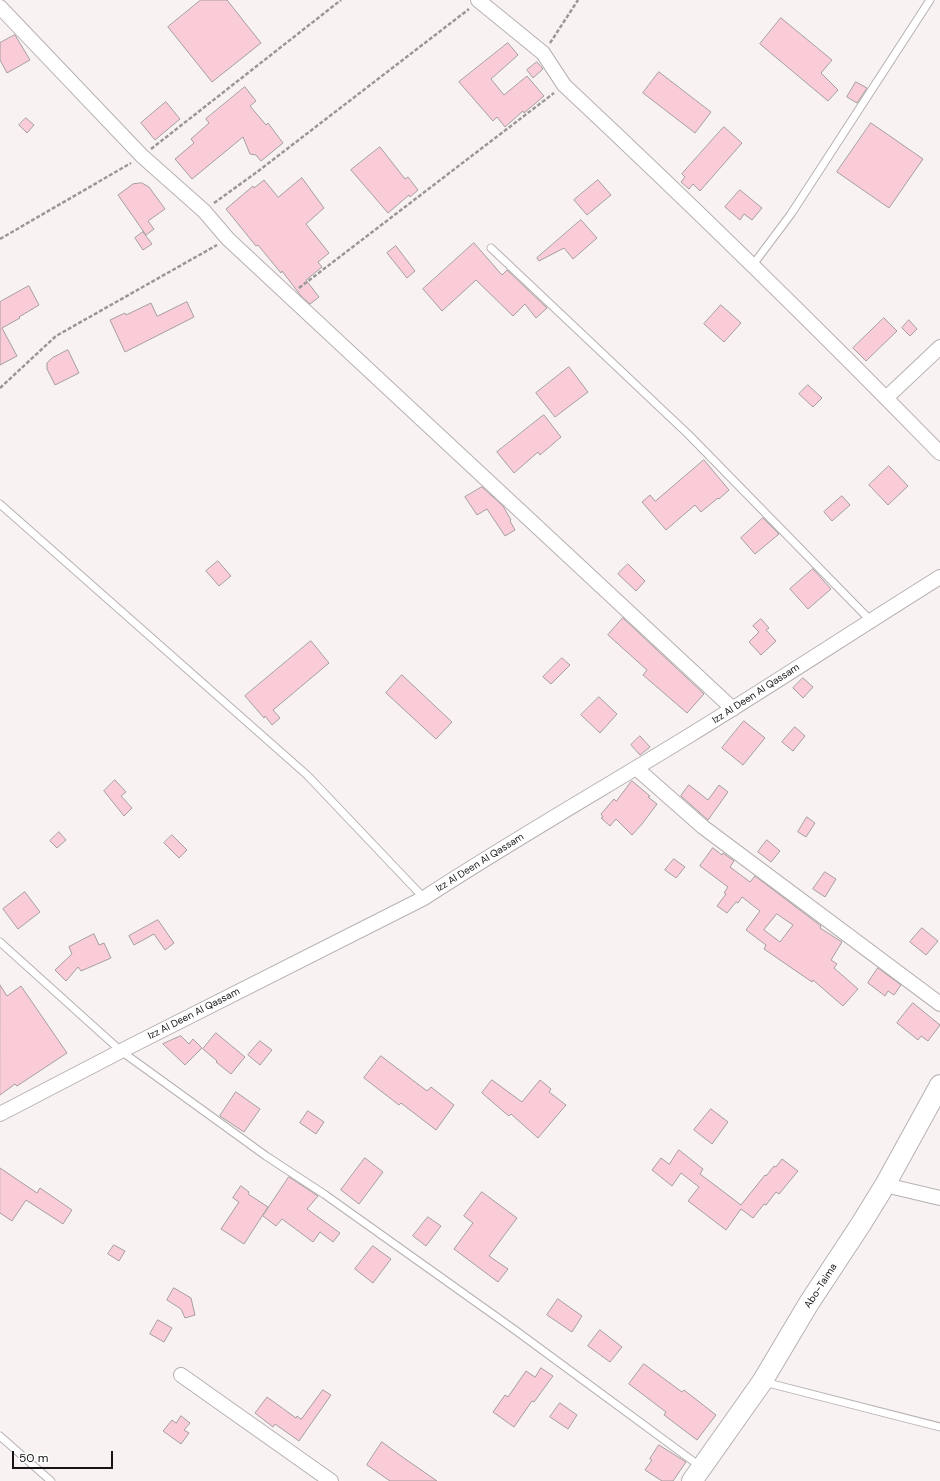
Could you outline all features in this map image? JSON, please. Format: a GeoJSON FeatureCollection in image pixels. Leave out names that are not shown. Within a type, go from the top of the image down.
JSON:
{"type":"FeatureCollection","features":[{"type":"Feature","properties":{"kind":"street"},"geometry":{"type":"LineString","coordinates":[[478,1],[543,53],[564,85],[752,266],[886,398],[940,454]]}},
{"type":"Feature","properties":{"kind":"street"},"geometry":{"type":"LineString","coordinates":[[0,7],[142,156],[204,211],[228,239],[733,709]]}},
{"type":"Feature","properties":{"kind":"street"},"geometry":{"type":"LineString","coordinates":[[886,398],[940,347]]}},
{"type":"Feature","properties":{"kind":"street","name":"Izz Al Deen Al Qassam"},"geometry":{"type":"LineString","coordinates":[[0,1114],[120,1051],[424,898],[733,709],[870,620],[940,577]]}},
{"type":"Feature","properties":{"kind":"street"},"geometry":{"type":"LineString","coordinates":[[636,768],[703,827],[940,1004]]}},
{"type":"Feature","properties":{"kind":"street","name":"Abo-Taima"},"geometry":{"type":"LineString","coordinates":[[697,1474],[762,1382],[809,1303],[861,1224],[885,1185],[940,1085]]}},
{"type":"Feature","properties":{"kind":"street"},"geometry":{"type":"LineString","coordinates":[[885,1185],[940,1198]]}},
{"type":"Feature","properties":{"kind":"street"},"geometry":{"type":"LineString","coordinates":[[181,1375],[331,1481]]}},
{"type":"Feature","properties":{"kind":"lane"},"geometry":{"type":"LineString","coordinates":[[752,266],[791,214],[930,0]]}},
{"type":"Feature","properties":{"kind":"lane"},"geometry":{"type":"LineString","coordinates":[[490,248],[689,435],[870,620]]}},
{"type":"Feature","properties":{"kind":"lane"},"geometry":{"type":"LineString","coordinates":[[0,504],[307,775],[424,898]]}},
{"type":"Feature","properties":{"kind":"lane"},"geometry":{"type":"LineString","coordinates":[[0,942],[120,1051],[515,1330],[697,1474]]}},
{"type":"Feature","properties":{"kind":"lane"},"geometry":{"type":"LineString","coordinates":[[762,1382],[940,1427]]}},
{"type":"Feature","properties":{"kind":"lane"},"geometry":{"type":"LineString","coordinates":[[0,1436],[51,1481]]}},
{"type":"Feature","properties":{"kind":"path"},"geometry":{"type":"LineString","coordinates":[[0,239],[142,156],[341,0]]}},
{"type":"Feature","properties":{"kind":"path"},"geometry":{"type":"LineString","coordinates":[[543,53],[578,0]]}},
{"type":"Feature","properties":{"kind":"path"},"geometry":{"type":"LineString","coordinates":[[204,211],[257,172],[478,1]]}},
{"type":"Feature","properties":{"kind":"path"},"geometry":{"type":"LineString","coordinates":[[289,295],[564,85]]}},
{"type":"Feature","properties":{"kind":"path"},"geometry":{"type":"LineString","coordinates":[[0,388],[56,336],[228,239]]}},
{"type":"Feature","properties":{"kind":"building"},"geometry":{"type":"Polygon","coordinates":[[[201,0],[227,0],[261,43],[212,82],[168,27],[201,0]]]}},
{"type":"Feature","properties":{"kind":"building"},"geometry":{"type":"Polygon","coordinates":[[[781,18],[832,60],[821,73],[838,90],[828,101],[760,44],[781,18]]]}},
{"type":"Feature","properties":{"kind":"building"},"geometry":{"type":"Polygon","coordinates":[[[15,35],[30,60],[7,73],[0,60],[0,43],[15,35]]]}},
{"type":"Feature","properties":{"kind":"building"},"geometry":{"type":"Polygon","coordinates":[[[508,43],[518,55],[491,79],[504,95],[527,76],[544,96],[524,113],[523,111],[505,127],[497,117],[493,121],[459,82],[508,43]]]}},
{"type":"Feature","properties":{"kind":"building"},"geometry":{"type":"Polygon","coordinates":[[[537,62],[543,69],[533,78],[527,70],[537,62]]]}},
{"type":"Feature","properties":{"kind":"building"},"geometry":{"type":"Polygon","coordinates":[[[659,72],[711,112],[695,133],[643,93],[659,72]]]}},
{"type":"Feature","properties":{"kind":"building"},"geometry":{"type":"Polygon","coordinates":[[[856,82],[867,88],[857,103],[847,97],[856,82]]]}},
{"type":"Feature","properties":{"kind":"building"},"geometry":{"type":"Polygon","coordinates":[[[245,87],[256,101],[250,106],[266,125],[268,123],[283,143],[261,161],[256,155],[250,154],[243,137],[192,179],[175,159],[194,143],[191,139],[209,123],[206,119],[245,87]]]}},
{"type":"Feature","properties":{"kind":"building"},"geometry":{"type":"Polygon","coordinates":[[[166,102],[180,119],[155,140],[141,123],[166,102]]]}},
{"type":"Feature","properties":{"kind":"building"},"geometry":{"type":"Polygon","coordinates":[[[26,118],[34,125],[27,133],[19,125],[26,118]]]}},
{"type":"Feature","properties":{"kind":"building"},"geometry":{"type":"Polygon","coordinates":[[[871,123],[923,159],[889,208],[837,172],[871,123]]]}},
{"type":"Feature","properties":{"kind":"building"},"geometry":{"type":"Polygon","coordinates":[[[724,127],[742,143],[700,191],[693,184],[689,189],[681,182],[685,177],[682,174],[724,127]]]}},
{"type":"Feature","properties":{"kind":"building"},"geometry":{"type":"Polygon","coordinates":[[[380,147],[405,179],[408,177],[418,190],[410,197],[409,195],[388,213],[351,170],[380,147]]]}},
{"type":"Feature","properties":{"kind":"building"},"geometry":{"type":"Polygon","coordinates":[[[302,178],[324,208],[306,224],[329,253],[318,262],[322,267],[306,280],[319,297],[310,304],[301,296],[282,271],[281,273],[258,245],[256,246],[226,209],[253,186],[254,188],[264,180],[278,197],[302,178]]]}},
{"type":"Feature","properties":{"kind":"building"},"geometry":{"type":"Polygon","coordinates":[[[598,180],[611,195],[587,215],[574,200],[598,180]]]}},
{"type":"Feature","properties":{"kind":"building"},"geometry":{"type":"Polygon","coordinates":[[[142,183],[149,187],[165,209],[148,221],[154,229],[146,235],[118,195],[133,184],[142,183]]]}},
{"type":"Feature","properties":{"kind":"building"},"geometry":{"type":"Polygon","coordinates":[[[740,190],[762,208],[752,220],[744,214],[740,220],[725,207],[740,190]]]}},
{"type":"Feature","properties":{"kind":"building"},"geometry":{"type":"Polygon","coordinates":[[[581,220],[597,238],[573,259],[564,248],[539,261],[537,258],[581,220]]]}},
{"type":"Feature","properties":{"kind":"building"},"geometry":{"type":"Polygon","coordinates":[[[143,232],[152,244],[143,250],[135,238],[143,232]]]}},
{"type":"Feature","properties":{"kind":"building"},"geometry":{"type":"Polygon","coordinates":[[[474,243],[502,275],[507,270],[547,308],[536,318],[525,304],[513,316],[476,280],[442,311],[423,289],[474,243]]]}},
{"type":"Feature","properties":{"kind":"building"},"geometry":{"type":"Polygon","coordinates":[[[396,246],[415,271],[407,278],[387,253],[396,246]]]}},
{"type":"Feature","properties":{"kind":"building"},"geometry":{"type":"Polygon","coordinates":[[[29,286],[39,305],[2,328],[17,356],[0,365],[0,302],[29,286]]]}},
{"type":"Feature","properties":{"kind":"building"},"geometry":{"type":"Polygon","coordinates":[[[187,302],[194,317],[125,352],[110,320],[125,313],[126,315],[151,303],[157,316],[187,302]]]}},
{"type":"Feature","properties":{"kind":"building"},"geometry":{"type":"Polygon","coordinates":[[[721,305],[741,323],[724,342],[704,324],[721,305]]]}},
{"type":"Feature","properties":{"kind":"building"},"geometry":{"type":"Polygon","coordinates":[[[884,318],[897,331],[866,361],[853,348],[884,318]]]}},
{"type":"Feature","properties":{"kind":"building"},"geometry":{"type":"Polygon","coordinates":[[[909,320],[917,329],[910,336],[902,328],[909,320]]]}},
{"type":"Feature","properties":{"kind":"building"},"geometry":{"type":"Polygon","coordinates":[[[68,350],[79,373],[55,385],[47,369],[47,363],[52,358],[68,350]]]}},
{"type":"Feature","properties":{"kind":"building"},"geometry":{"type":"Polygon","coordinates":[[[569,367],[588,392],[555,417],[536,393],[569,367]]]}},
{"type":"Feature","properties":{"kind":"building"},"geometry":{"type":"Polygon","coordinates":[[[808,385],[822,398],[813,407],[799,394],[808,385]]]}},
{"type":"Feature","properties":{"kind":"building"},"geometry":{"type":"Polygon","coordinates":[[[544,415],[561,437],[540,455],[538,452],[514,473],[497,452],[544,415]]]}},
{"type":"Feature","properties":{"kind":"building"},"geometry":{"type":"Polygon","coordinates":[[[704,460],[729,490],[701,512],[695,505],[666,530],[642,502],[650,495],[655,501],[704,460]]]}},
{"type":"Feature","properties":{"kind":"building"},"geometry":{"type":"Polygon","coordinates":[[[889,466],[908,486],[888,505],[869,485],[889,466]]]}},
{"type":"Feature","properties":{"kind":"building"},"geometry":{"type":"Polygon","coordinates":[[[482,487],[503,506],[515,530],[505,536],[487,509],[477,515],[465,497],[482,487]]]}},
{"type":"Feature","properties":{"kind":"building"},"geometry":{"type":"Polygon","coordinates":[[[842,496],[850,505],[832,521],[824,512],[842,496]]]}},
{"type":"Feature","properties":{"kind":"building"},"geometry":{"type":"Polygon","coordinates":[[[763,518],[779,534],[755,554],[741,538],[763,518]]]}},
{"type":"Feature","properties":{"kind":"building"},"geometry":{"type":"Polygon","coordinates":[[[218,561],[231,576],[219,586],[206,571],[218,561]]]}},
{"type":"Feature","properties":{"kind":"building"},"geometry":{"type":"Polygon","coordinates":[[[628,564],[645,581],[636,591],[618,574],[628,564]]]}},
{"type":"Feature","properties":{"kind":"building"},"geometry":{"type":"Polygon","coordinates":[[[813,569],[831,589],[808,609],[790,589],[813,569]]]}},
{"type":"Feature","properties":{"kind":"building"},"geometry":{"type":"Polygon","coordinates":[[[623,618],[704,694],[687,713],[643,675],[647,670],[608,635],[623,618]]]}},
{"type":"Feature","properties":{"kind":"building"},"geometry":{"type":"Polygon","coordinates":[[[761,619],[769,628],[766,630],[776,641],[761,655],[749,642],[759,632],[753,626],[761,619]]]}},
{"type":"Feature","properties":{"kind":"building"},"geometry":{"type":"Polygon","coordinates":[[[311,641],[329,663],[273,710],[280,718],[272,725],[245,696],[311,641]]]}},
{"type":"Feature","properties":{"kind":"building"},"geometry":{"type":"Polygon","coordinates":[[[562,658],[570,665],[551,684],[543,677],[562,658]]]}},
{"type":"Feature","properties":{"kind":"building"},"geometry":{"type":"Polygon","coordinates":[[[402,675],[452,722],[436,739],[386,693],[402,675]]]}},
{"type":"Feature","properties":{"kind":"building"},"geometry":{"type":"Polygon","coordinates":[[[803,678],[813,687],[803,698],[793,688],[803,678]]]}},
{"type":"Feature","properties":{"kind":"building"},"geometry":{"type":"Polygon","coordinates":[[[599,697],[617,714],[600,733],[581,715],[599,697]]]}},
{"type":"Feature","properties":{"kind":"building"},"geometry":{"type":"Polygon","coordinates":[[[744,721],[765,738],[743,765],[722,748],[744,721]]]}},
{"type":"Feature","properties":{"kind":"building"},"geometry":{"type":"Polygon","coordinates":[[[795,727],[805,736],[793,751],[782,742],[795,727]]]}},
{"type":"Feature","properties":{"kind":"building"},"geometry":{"type":"Polygon","coordinates":[[[640,736],[650,747],[640,755],[631,745],[640,736]]]}},
{"type":"Feature","properties":{"kind":"building"},"geometry":{"type":"Polygon","coordinates":[[[115,780],[126,792],[121,796],[132,808],[124,816],[104,791],[115,780]]]}},
{"type":"Feature","properties":{"kind":"building"},"geometry":{"type":"Polygon","coordinates":[[[632,781],[657,804],[632,835],[616,819],[610,826],[601,818],[603,817],[601,814],[614,799],[616,801],[632,781]]]}},
{"type":"Feature","properties":{"kind":"building"},"geometry":{"type":"Polygon","coordinates":[[[689,785],[708,800],[719,785],[728,792],[708,820],[681,796],[689,785]]]}},
{"type":"Feature","properties":{"kind":"building"},"geometry":{"type":"Polygon","coordinates":[[[807,817],[815,823],[806,837],[798,832],[807,817]]]}},
{"type":"Feature","properties":{"kind":"building"},"geometry":{"type":"Polygon","coordinates":[[[59,832],[66,840],[57,848],[50,841],[59,832]]]}},
{"type":"Feature","properties":{"kind":"building"},"geometry":{"type":"Polygon","coordinates":[[[172,835],[187,850],[179,858],[164,843],[172,835]]]}},
{"type":"Feature","properties":{"kind":"building"},"geometry":{"type":"Polygon","coordinates":[[[767,840],[780,851],[771,862],[758,852],[767,840]]]}},
{"type":"Feature","properties":{"kind":"building"},"geometry":{"type":"Polygon","coordinates":[[[713,848],[722,855],[723,853],[734,861],[730,867],[750,882],[755,876],[821,926],[820,928],[842,942],[831,960],[837,964],[834,968],[858,989],[843,1006],[813,980],[812,982],[764,949],[766,945],[746,930],[760,911],[742,897],[727,913],[717,906],[726,894],[724,893],[728,887],[700,866],[713,848]],[[777,914],[764,930],[780,942],[793,925],[777,914]]]}},
{"type":"Feature","properties":{"kind":"building"},"geometry":{"type":"Polygon","coordinates":[[[674,859],[685,867],[676,878],[665,870],[674,859]]]}},
{"type":"Feature","properties":{"kind":"building"},"geometry":{"type":"Polygon","coordinates":[[[825,872],[836,879],[825,897],[813,889],[825,872]]]}},
{"type":"Feature","properties":{"kind":"building"},"geometry":{"type":"Polygon","coordinates":[[[25,892],[40,912],[18,929],[3,909],[25,892]]]}},
{"type":"Feature","properties":{"kind":"building"},"geometry":{"type":"Polygon","coordinates":[[[158,920],[174,943],[165,950],[154,934],[134,945],[129,936],[158,920]]]}},
{"type":"Feature","properties":{"kind":"building"},"geometry":{"type":"Polygon","coordinates":[[[922,928],[938,941],[926,955],[910,942],[922,928]]]}},
{"type":"Feature","properties":{"kind":"building"},"geometry":{"type":"Polygon","coordinates":[[[94,934],[99,945],[104,943],[111,958],[81,971],[78,967],[66,981],[55,970],[72,954],[69,947],[94,934]]]}},
{"type":"Feature","properties":{"kind":"building"},"geometry":{"type":"Polygon","coordinates":[[[878,968],[901,985],[894,995],[888,991],[885,996],[868,983],[878,968]]]}},
{"type":"Feature","properties":{"kind":"building"},"geometry":{"type":"Polygon","coordinates":[[[0,985],[7,996],[21,986],[67,1053],[17,1086],[15,1084],[0,1095],[0,985]]]}},
{"type":"Feature","properties":{"kind":"building"},"geometry":{"type":"Polygon","coordinates":[[[913,1003],[940,1025],[928,1041],[921,1036],[918,1040],[897,1023],[913,1003]]]}},
{"type":"Feature","properties":{"kind":"building"},"geometry":{"type":"Polygon","coordinates":[[[216,1033],[245,1057],[231,1074],[203,1049],[216,1033]]]}},
{"type":"Feature","properties":{"kind":"building"},"geometry":{"type":"Polygon","coordinates":[[[181,1036],[189,1044],[193,1039],[202,1048],[185,1065],[163,1044],[181,1036]]]}},
{"type":"Feature","properties":{"kind":"building"},"geometry":{"type":"Polygon","coordinates":[[[260,1041],[272,1050],[260,1065],[248,1055],[260,1041]]]}},
{"type":"Feature","properties":{"kind":"building"},"geometry":{"type":"Polygon","coordinates":[[[381,1056],[427,1091],[431,1087],[454,1105],[436,1130],[401,1103],[399,1105],[364,1078],[381,1056]]]}},
{"type":"Feature","properties":{"kind":"building"},"geometry":{"type":"Polygon","coordinates":[[[492,1080],[522,1102],[540,1080],[551,1089],[549,1092],[566,1105],[538,1138],[511,1114],[509,1116],[482,1093],[492,1080]]]}},
{"type":"Feature","properties":{"kind":"building"},"geometry":{"type":"Polygon","coordinates":[[[236,1092],[260,1109],[244,1132],[220,1116],[236,1092]]]}},
{"type":"Feature","properties":{"kind":"building"},"geometry":{"type":"Polygon","coordinates":[[[711,1109],[728,1122],[712,1144],[694,1130],[711,1109]]]}},
{"type":"Feature","properties":{"kind":"building"},"geometry":{"type":"Polygon","coordinates":[[[308,1111],[324,1122],[316,1134],[300,1123],[308,1111]]]}},
{"type":"Feature","properties":{"kind":"building"},"geometry":{"type":"Polygon","coordinates":[[[679,1150],[703,1169],[700,1174],[741,1205],[765,1175],[766,1176],[774,1166],[776,1167],[782,1159],[798,1171],[779,1194],[776,1192],[753,1218],[741,1209],[726,1230],[688,1201],[699,1187],[681,1173],[672,1186],[652,1170],[661,1158],[669,1164],[679,1150]]]}},
{"type":"Feature","properties":{"kind":"building"},"geometry":{"type":"Polygon","coordinates":[[[365,1158],[383,1172],[359,1204],[341,1190],[365,1158]]]}},
{"type":"Feature","properties":{"kind":"building"},"geometry":{"type":"Polygon","coordinates":[[[0,1168],[37,1193],[40,1188],[72,1210],[63,1224],[26,1200],[12,1221],[0,1213],[0,1168]]]}},
{"type":"Feature","properties":{"kind":"building"},"geometry":{"type":"Polygon","coordinates":[[[289,1177],[318,1196],[307,1209],[340,1233],[333,1242],[320,1232],[313,1242],[282,1219],[276,1226],[263,1216],[289,1177]]]}},
{"type":"Feature","properties":{"kind":"building"},"geometry":{"type":"Polygon","coordinates":[[[241,1186],[249,1192],[248,1194],[268,1207],[244,1244],[221,1229],[239,1202],[233,1198],[241,1186]]]}},
{"type":"Feature","properties":{"kind":"building"},"geometry":{"type":"Polygon","coordinates":[[[482,1192],[517,1218],[489,1256],[508,1269],[498,1282],[454,1249],[473,1223],[464,1216],[482,1192]]]}},
{"type":"Feature","properties":{"kind":"building"},"geometry":{"type":"Polygon","coordinates":[[[428,1217],[441,1226],[426,1246],[413,1236],[428,1217]]]}},
{"type":"Feature","properties":{"kind":"building"},"geometry":{"type":"Polygon","coordinates":[[[114,1245],[125,1251],[119,1261],[108,1254],[114,1245]]]}},
{"type":"Feature","properties":{"kind":"building"},"geometry":{"type":"Polygon","coordinates":[[[373,1246],[391,1259],[373,1283],[355,1269],[373,1246]]]}},
{"type":"Feature","properties":{"kind":"building"},"geometry":{"type":"Polygon","coordinates":[[[174,1288],[191,1298],[195,1315],[185,1318],[181,1309],[167,1300],[174,1288]]]}},
{"type":"Feature","properties":{"kind":"building"},"geometry":{"type":"Polygon","coordinates":[[[558,1299],[582,1316],[572,1332],[547,1315],[558,1299]]]}},
{"type":"Feature","properties":{"kind":"building"},"geometry":{"type":"Polygon","coordinates":[[[158,1320],[172,1328],[164,1342],[150,1334],[158,1320]]]}},
{"type":"Feature","properties":{"kind":"building"},"geometry":{"type":"Polygon","coordinates":[[[600,1330],[622,1347],[610,1362],[588,1346],[600,1330]]]}},
{"type":"Feature","properties":{"kind":"building"},"geometry":{"type":"Polygon","coordinates":[[[644,1364],[682,1392],[684,1390],[716,1415],[697,1440],[664,1415],[666,1412],[629,1384],[644,1364]]]}},
{"type":"Feature","properties":{"kind":"building"},"geometry":{"type":"Polygon","coordinates":[[[541,1368],[553,1376],[534,1402],[532,1401],[514,1427],[493,1412],[505,1395],[508,1397],[526,1371],[535,1377],[541,1368]]]}},
{"type":"Feature","properties":{"kind":"building"},"geometry":{"type":"Polygon","coordinates":[[[323,1390],[331,1395],[299,1441],[275,1424],[273,1427],[255,1413],[267,1397],[296,1418],[297,1416],[301,1419],[323,1390]]]}},
{"type":"Feature","properties":{"kind":"building"},"geometry":{"type":"Polygon","coordinates":[[[560,1403],[577,1415],[568,1429],[550,1417],[560,1403]]]}},
{"type":"Feature","properties":{"kind":"building"},"geometry":{"type":"Polygon","coordinates":[[[181,1416],[190,1423],[184,1430],[189,1433],[181,1444],[163,1431],[172,1420],[176,1423],[181,1416]]]}},
{"type":"Feature","properties":{"kind":"building"},"geometry":{"type":"Polygon","coordinates":[[[382,1442],[437,1481],[390,1481],[367,1465],[382,1442]]]}},
{"type":"Feature","properties":{"kind":"building"},"geometry":{"type":"Polygon","coordinates":[[[659,1445],[686,1462],[673,1481],[662,1481],[645,1470],[652,1460],[650,1459],[659,1445]]]}}]}
